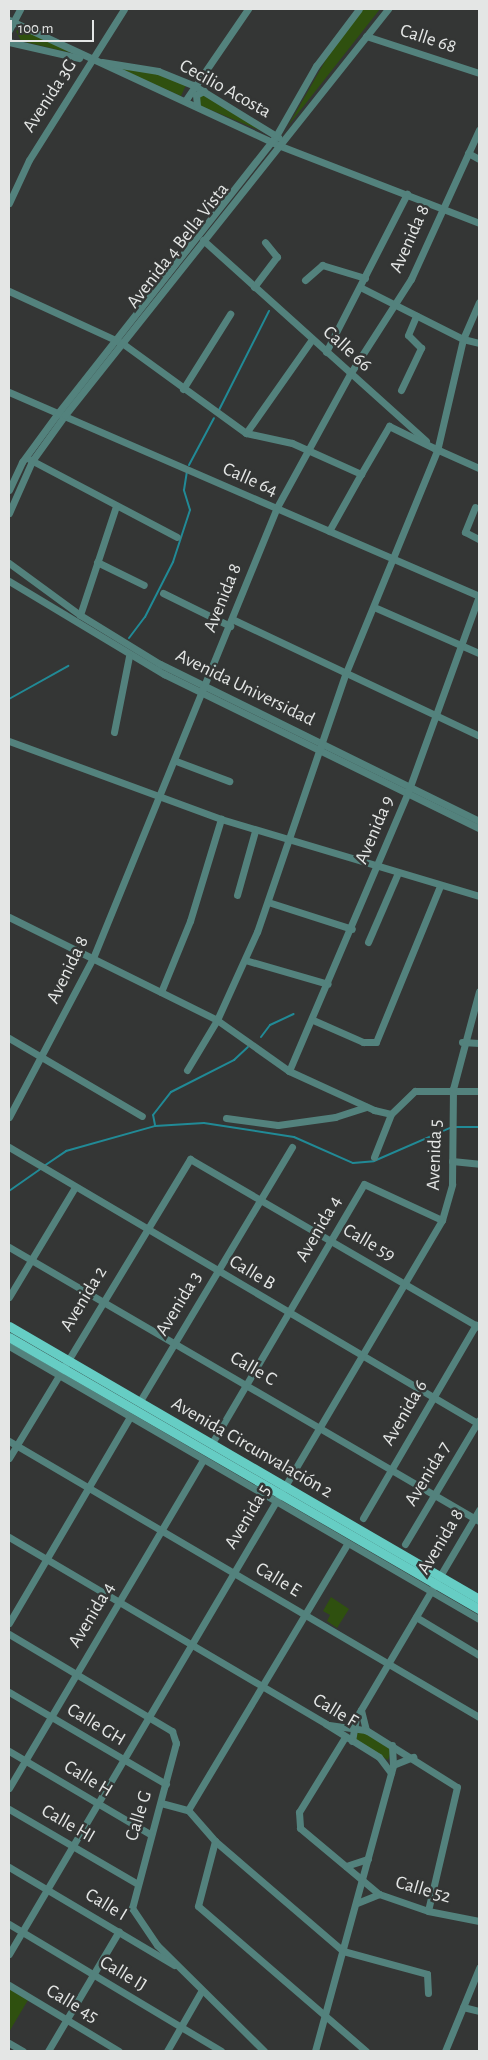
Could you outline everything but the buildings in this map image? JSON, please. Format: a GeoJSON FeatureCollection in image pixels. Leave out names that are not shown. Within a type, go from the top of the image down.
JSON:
{"type":"FeatureCollection","features":[{"type":"Feature","properties":{"kind":"main road","name":"Avenida Circunvalación 2"},"geometry":{"type":"LineString","coordinates":[[9,1326],[63,1368],[179,1440],[233,1471],[280,1494],[479,1609]]}},
{"type":"Feature","properties":{"kind":"main road","name":"Avenida Circunvalación 2"},"geometry":{"type":"LineString","coordinates":[[9,1337],[13,1346],[140,1401],[212,1443],[280,1494],[340,1534],[435,1583],[479,1599]]}},
{"type":"Feature","properties":{"kind":"street"},"geometry":{"type":"LineString","coordinates":[[9,30],[11,20],[20,9]]}},
{"type":"Feature","properties":{"kind":"street","name":"Avenida 3G"},"geometry":{"type":"LineString","coordinates":[[9,203],[29,160],[124,9]]}},
{"type":"Feature","properties":{"kind":"street"},"geometry":{"type":"LineString","coordinates":[[185,101],[193,86],[248,9]]}},
{"type":"Feature","properties":{"kind":"street","name":"Avenida 4 Bella Vista"},"geometry":{"type":"LineString","coordinates":[[119,341],[203,240],[279,141],[316,66],[359,9]]}},
{"type":"Feature","properties":{"kind":"street","name":"Avenida 4 Bella Vista"},"geometry":{"type":"LineString","coordinates":[[9,490],[62,414],[119,341],[279,141],[388,9]]}},
{"type":"Feature","properties":{"kind":"street","name":"Cecilio Acosta"},"geometry":{"type":"LineString","coordinates":[[11,20],[92,60],[279,141]]}},
{"type":"Feature","properties":{"kind":"street","name":"Calle 68"},"geometry":{"type":"LineString","coordinates":[[366,36],[479,73]]}},
{"type":"Feature","properties":{"kind":"street"},"geometry":{"type":"LineString","coordinates":[[9,42],[92,60]]}},
{"type":"Feature","properties":{"kind":"street","name":"Cecilio Acosta"},"geometry":{"type":"LineString","coordinates":[[92,60],[158,71],[193,86],[204,91],[279,141]]}},
{"type":"Feature","properties":{"kind":"street"},"geometry":{"type":"LineString","coordinates":[[197,106],[196,95],[204,91]]}},
{"type":"Feature","properties":{"kind":"street","name":"Avenida 8"},"geometry":{"type":"LineString","coordinates":[[9,1117],[43,1056],[93,958],[176,761],[276,509],[350,374],[396,306],[479,130]]}},
{"type":"Feature","properties":{"kind":"street"},"geometry":{"type":"LineString","coordinates":[[279,141],[479,223]]}},
{"type":"Feature","properties":{"kind":"street"},"geometry":{"type":"LineString","coordinates":[[468,153],[479,159]]}},
{"type":"Feature","properties":{"kind":"street"},"geometry":{"type":"LineString","coordinates":[[326,352],[408,194]]}},
{"type":"Feature","properties":{"kind":"street","name":"Calle 66"},"geometry":{"type":"LineString","coordinates":[[203,240],[350,374],[436,449],[479,468]]}},
{"type":"Feature","properties":{"kind":"street"},"geometry":{"type":"LineString","coordinates":[[254,287],[278,257],[265,242]]}},
{"type":"Feature","properties":{"kind":"street"},"geometry":{"type":"LineString","coordinates":[[305,280],[322,266],[365,278]]}},
{"type":"Feature","properties":{"kind":"street"},"geometry":{"type":"LineString","coordinates":[[360,287],[463,339],[479,343]]}},
{"type":"Feature","properties":{"kind":"street"},"geometry":{"type":"LineString","coordinates":[[9,291],[119,341],[246,433],[309,449],[360,474]]}},
{"type":"Feature","properties":{"kind":"street"},"geometry":{"type":"LineString","coordinates":[[187,1070],[217,1020],[245,960],[268,902],[319,746],[345,675],[395,557],[436,449],[463,339],[479,302]]}},
{"type":"Feature","properties":{"kind":"street"},"geometry":{"type":"LineString","coordinates":[[183,388],[230,314]]}},
{"type":"Feature","properties":{"kind":"street"},"geometry":{"type":"LineString","coordinates":[[401,390],[421,348],[408,335],[416,316]]}},
{"type":"Feature","properties":{"kind":"street"},"geometry":{"type":"LineString","coordinates":[[246,433],[312,339]]}},
{"type":"Feature","properties":{"kind":"street","name":"Calle 64"},"geometry":{"type":"LineString","coordinates":[[9,392],[276,509],[395,557],[479,596]]}},
{"type":"Feature","properties":{"kind":"street"},"geometry":{"type":"LineString","coordinates":[[329,531],[389,426],[394,412]]}},
{"type":"Feature","properties":{"kind":"street"},"geometry":{"type":"LineString","coordinates":[[389,426],[436,449]]}},
{"type":"Feature","properties":{"kind":"street"},"geometry":{"type":"LineString","coordinates":[[29,459],[177,537]]}},
{"type":"Feature","properties":{"kind":"street","name":"Avenida 4 Bella Vista"},"geometry":{"type":"LineString","coordinates":[[9,513],[29,459]]}},
{"type":"Feature","properties":{"kind":"street"},"geometry":{"type":"LineString","coordinates":[[80,615],[116,506]]}},
{"type":"Feature","properties":{"kind":"street"},"geometry":{"type":"LineString","coordinates":[[475,507],[465,532],[479,539]]}},
{"type":"Feature","properties":{"kind":"street"},"geometry":{"type":"LineString","coordinates":[[97,562],[144,585]]}},
{"type":"Feature","properties":{"kind":"street","name":"Avenida Universidad"},"geometry":{"type":"LineString","coordinates":[[9,563],[80,615],[203,690]]}},
{"type":"Feature","properties":{"kind":"street","name":"Avenida Universidad"},"geometry":{"type":"LineString","coordinates":[[9,581],[129,656],[479,821]]}},
{"type":"Feature","properties":{"kind":"street"},"geometry":{"type":"LineString","coordinates":[[163,593],[231,622],[479,736]]}},
{"type":"Feature","properties":{"kind":"street","name":"Avenida 9"},"geometry":{"type":"LineString","coordinates":[[290,1071],[352,929],[409,789],[479,596]]}},
{"type":"Feature","properties":{"kind":"street"},"geometry":{"type":"LineString","coordinates":[[374,607],[479,653]]}},
{"type":"Feature","properties":{"kind":"street"},"geometry":{"type":"LineString","coordinates":[[114,732],[129,656]]}},
{"type":"Feature","properties":{"kind":"street"},"geometry":{"type":"LineString","coordinates":[[9,741],[159,799],[255,831],[376,869],[479,896]]}},
{"type":"Feature","properties":{"kind":"street"},"geometry":{"type":"LineString","coordinates":[[176,761],[229,781]]}},
{"type":"Feature","properties":{"kind":"street","name":"Avenida Universidad"},"geometry":{"type":"LineString","coordinates":[[409,789],[479,828]]}},
{"type":"Feature","properties":{"kind":"street"},"geometry":{"type":"LineString","coordinates":[[161,992],[190,921],[221,819]]}},
{"type":"Feature","properties":{"kind":"street"},"geometry":{"type":"LineString","coordinates":[[237,895],[255,831]]}},
{"type":"Feature","properties":{"kind":"street"},"geometry":{"type":"LineString","coordinates":[[368,942],[397,875]]}},
{"type":"Feature","properties":{"kind":"street"},"geometry":{"type":"LineString","coordinates":[[313,1020],[363,1042],[376,1042],[440,886]]}},
{"type":"Feature","properties":{"kind":"street"},"geometry":{"type":"LineString","coordinates":[[268,902],[352,929]]}},
{"type":"Feature","properties":{"kind":"street"},"geometry":{"type":"LineString","coordinates":[[9,917],[217,1020],[290,1071],[366,1106],[391,1114]]}},
{"type":"Feature","properties":{"kind":"street"},"geometry":{"type":"LineString","coordinates":[[245,960],[328,984]]}},
{"type":"Feature","properties":{"kind":"street","name":"Avenida 5"},"geometry":{"type":"LineString","coordinates":[[9,1954],[442,1220],[451,1194],[453,1089],[462,1042],[479,991]]}},
{"type":"Feature","properties":{"kind":"street"},"geometry":{"type":"LineString","coordinates":[[9,1038],[43,1056],[142,1116]]}},
{"type":"Feature","properties":{"kind":"street"},"geometry":{"type":"LineString","coordinates":[[462,1042],[479,1043]]}},
{"type":"Feature","properties":{"kind":"street"},"geometry":{"type":"LineString","coordinates":[[374,1157],[391,1114],[412,1093],[453,1089],[479,1091]]}},
{"type":"Feature","properties":{"kind":"street"},"geometry":{"type":"LineString","coordinates":[[226,1118],[278,1125],[336,1117],[366,1106]]}},
{"type":"Feature","properties":{"kind":"street","name":"Calle B"},"geometry":{"type":"LineString","coordinates":[[9,1147],[433,1398],[479,1422]]}},
{"type":"Feature","properties":{"kind":"street","name":"Avenida 3"},"geometry":{"type":"LineString","coordinates":[[140,1401],[292,1147]]}},
{"type":"Feature","properties":{"kind":"street","name":"Calle 59"},"geometry":{"type":"LineString","coordinates":[[190,1159],[478,1326]]}},
{"type":"Feature","properties":{"kind":"street","name":"Avenida 2"},"geometry":{"type":"LineString","coordinates":[[9,1458],[102,1300],[190,1159]]}},
{"type":"Feature","properties":{"kind":"street"},"geometry":{"type":"LineString","coordinates":[[452,1161],[479,1164]]}},
{"type":"Feature","properties":{"kind":"street","name":"Avenida 4"},"geometry":{"type":"LineString","coordinates":[[212,1443],[364,1184],[442,1220]]}},
{"type":"Feature","properties":{"kind":"street"},"geometry":{"type":"LineString","coordinates":[[9,1297],[75,1187]]}},
{"type":"Feature","properties":{"kind":"street","name":"Calle C"},"geometry":{"type":"LineString","coordinates":[[9,1247],[477,1519]]}},
{"type":"Feature","properties":{"kind":"street","name":"Avenida 6"},"geometry":{"type":"LineString","coordinates":[[363,1518],[433,1398],[478,1326]]}},
{"type":"Feature","properties":{"kind":"street"},"geometry":{"type":"LineString","coordinates":[[63,1368],[130,1417],[179,1440],[202,1460],[233,1471]]}},
{"type":"Feature","properties":{"kind":"street"},"geometry":{"type":"LineString","coordinates":[[9,1623],[130,1417]]}},
{"type":"Feature","properties":{"kind":"street","name":"Avenida 7"},"geometry":{"type":"LineString","coordinates":[[405,1544],[479,1422]]}},
{"type":"Feature","properties":{"kind":"street","name":"Calle E"},"geometry":{"type":"LineString","coordinates":[[9,1441],[479,1717]]}},
{"type":"Feature","properties":{"kind":"street","name":"Avenida 4"},"geometry":{"type":"LineString","coordinates":[[9,1788],[202,1460]]}},
{"type":"Feature","properties":{"kind":"street","name":"Avenida 8"},"geometry":{"type":"LineString","coordinates":[[435,1583],[477,1519],[479,1510]]}},
{"type":"Feature","properties":{"kind":"street"},"geometry":{"type":"LineString","coordinates":[[340,1534],[348,1544],[435,1583],[479,1619]]}},
{"type":"Feature","properties":{"kind":"street","name":"Calle F"},"geometry":{"type":"LineString","coordinates":[[9,1536],[326,1724],[379,1757],[391,1773]]}},
{"type":"Feature","properties":{"kind":"street"},"geometry":{"type":"LineString","coordinates":[[188,1810],[307,1616],[348,1544]]}},
{"type":"Feature","properties":{"kind":"street"},"geometry":{"type":"LineString","coordinates":[[352,1741],[353,1728],[361,1710],[435,1583]]}},
{"type":"Feature","properties":{"kind":"street"},"geometry":{"type":"LineString","coordinates":[[416,1617],[479,1655]]}},
{"type":"Feature","properties":{"kind":"street","name":"Calle G"},"geometry":{"type":"LineString","coordinates":[[9,1634],[150,1716],[176,1737],[161,1803],[150,1834],[132,1900],[136,1916],[185,1973],[264,2051]]}},
{"type":"Feature","properties":{"kind":"street","name":"Calle GH"},"geometry":{"type":"LineString","coordinates":[[9,1692],[166,1784]]}},
{"type":"Feature","properties":{"kind":"street"},"geometry":{"type":"LineString","coordinates":[[361,1710],[366,1730]]}},
{"type":"Feature","properties":{"kind":"street"},"geometry":{"type":"LineString","coordinates":[[326,1724],[366,1730],[413,1757],[457,1787],[428,1911]]}},
{"type":"Feature","properties":{"kind":"street"},"geometry":{"type":"LineString","coordinates":[[345,1737],[298,1820],[300,1828],[363,1880]]}},
{"type":"Feature","properties":{"kind":"street"},"geometry":{"type":"LineString","coordinates":[[315,2051],[391,1773],[393,1765],[392,1745]]}},
{"type":"Feature","properties":{"kind":"street","name":"Calle H"},"geometry":{"type":"LineString","coordinates":[[9,1751],[150,1834]]}},
{"type":"Feature","properties":{"kind":"street"},"geometry":{"type":"LineString","coordinates":[[393,1765],[413,1757]]}},
{"type":"Feature","properties":{"kind":"street"},"geometry":{"type":"LineString","coordinates":[[161,1803],[188,1810],[215,1841],[343,1951],[427,1974],[428,1994]]}},
{"type":"Feature","properties":{"kind":"street","name":"Calle HI"},"geometry":{"type":"LineString","coordinates":[[9,1809],[136,1883]]}},
{"type":"Feature","properties":{"kind":"street"},"geometry":{"type":"LineString","coordinates":[[215,1841],[198,1906],[366,2051]]}},
{"type":"Feature","properties":{"kind":"street"},"geometry":{"type":"LineString","coordinates":[[346,1866],[368,1859]]}},
{"type":"Feature","properties":{"kind":"street","name":"Calle I"},"geometry":{"type":"LineString","coordinates":[[9,1867],[119,1931],[185,1973]]}},
{"type":"Feature","properties":{"kind":"street","name":"Calle 52"},"geometry":{"type":"LineString","coordinates":[[363,1880],[379,1894],[428,1911],[479,1921]]}},
{"type":"Feature","properties":{"kind":"street"},"geometry":{"type":"LineString","coordinates":[[356,1903],[379,1894]]}},
{"type":"Feature","properties":{"kind":"street","name":"Calle IJ"},"geometry":{"type":"LineString","coordinates":[[9,1924],[221,2051]]}},
{"type":"Feature","properties":{"kind":"street"},"geometry":{"type":"LineString","coordinates":[[48,2051],[119,1931]]}},
{"type":"Feature","properties":{"kind":"street"},"geometry":{"type":"LineString","coordinates":[[445,2051],[479,1968]]}},
{"type":"Feature","properties":{"kind":"street","name":"Calle 45"},"geometry":{"type":"LineString","coordinates":[[9,1985],[119,2051]]}},
{"type":"Feature","properties":{"kind":"street"},"geometry":{"type":"LineString","coordinates":[[167,2051],[202,1990]]}},
{"type":"Feature","properties":{"kind":"street"},"geometry":{"type":"LineString","coordinates":[[463,2007],[479,2011]]}},
{"type":"Feature","properties":{"kind":"street"},"geometry":{"type":"LineString","coordinates":[[9,2043],[23,2051]]}},
{"type":"Feature","properties":{"kind":"green space"},"geometry":{"type":"Polygon","coordinates":[[[363,9],[380,9],[288,126],[328,56],[363,9]]]}},
{"type":"Feature","properties":{"kind":"green space"},"geometry":{"type":"Polygon","coordinates":[[[22,28],[72,53],[21,41],[16,31],[22,28]]]}},
{"type":"Feature","properties":{"kind":"green space"},"geometry":{"type":"Polygon","coordinates":[[[116,67],[157,73],[186,85],[181,96],[116,67]]]}},
{"type":"Feature","properties":{"kind":"green space"},"geometry":{"type":"Polygon","coordinates":[[[204,93],[264,132],[199,105],[199,95],[204,93]]]}},
{"type":"Feature","properties":{"kind":"green space"},"geometry":{"type":"Polygon","coordinates":[[[331,1597],[349,1609],[337,1628],[327,1621],[330,1615],[323,1611],[331,1597]]]}},
{"type":"Feature","properties":{"kind":"green space"},"geometry":{"type":"Polygon","coordinates":[[[360,1730],[392,1748],[388,1760],[353,1739],[360,1730]]]}},
{"type":"Feature","properties":{"kind":"green space"},"geometry":{"type":"Polygon","coordinates":[[[9,1989],[28,2000],[9,2032],[9,1989]]]}},
{"type":"Feature","properties":{"kind":"waterway"},"geometry":{"type":"LineString","coordinates":[[219,410],[269,311]]}},
{"type":"Feature","properties":{"kind":"waterway"},"geometry":{"type":"LineString","coordinates":[[189,465],[214,418]]}},
{"type":"Feature","properties":{"kind":"waterway"},"geometry":{"type":"LineString","coordinates":[[129,638],[145,617],[173,562],[190,510],[184,490],[187,472]]}},
{"type":"Feature","properties":{"kind":"waterway"},"geometry":{"type":"LineString","coordinates":[[9,699],[68,666]]}},
{"type":"Feature","properties":{"kind":"waterway"},"geometry":{"type":"LineString","coordinates":[[261,1037],[270,1025],[294,1014]]}},
{"type":"Feature","properties":{"kind":"waterway"},"geometry":{"type":"LineString","coordinates":[[155,1125],[153,1115],[171,1092],[234,1060],[248,1047]]}},
{"type":"Feature","properties":{"kind":"waterway"},"geometry":{"type":"LineString","coordinates":[[44,1166],[66,1151],[155,1126],[204,1123],[294,1137],[353,1163],[374,1161],[450,1128]]}},
{"type":"Feature","properties":{"kind":"waterway"},"geometry":{"type":"LineString","coordinates":[[454,1127],[479,1127]]}},
{"type":"Feature","properties":{"kind":"waterway"},"geometry":{"type":"LineString","coordinates":[[9,1191],[40,1169]]}}]}
